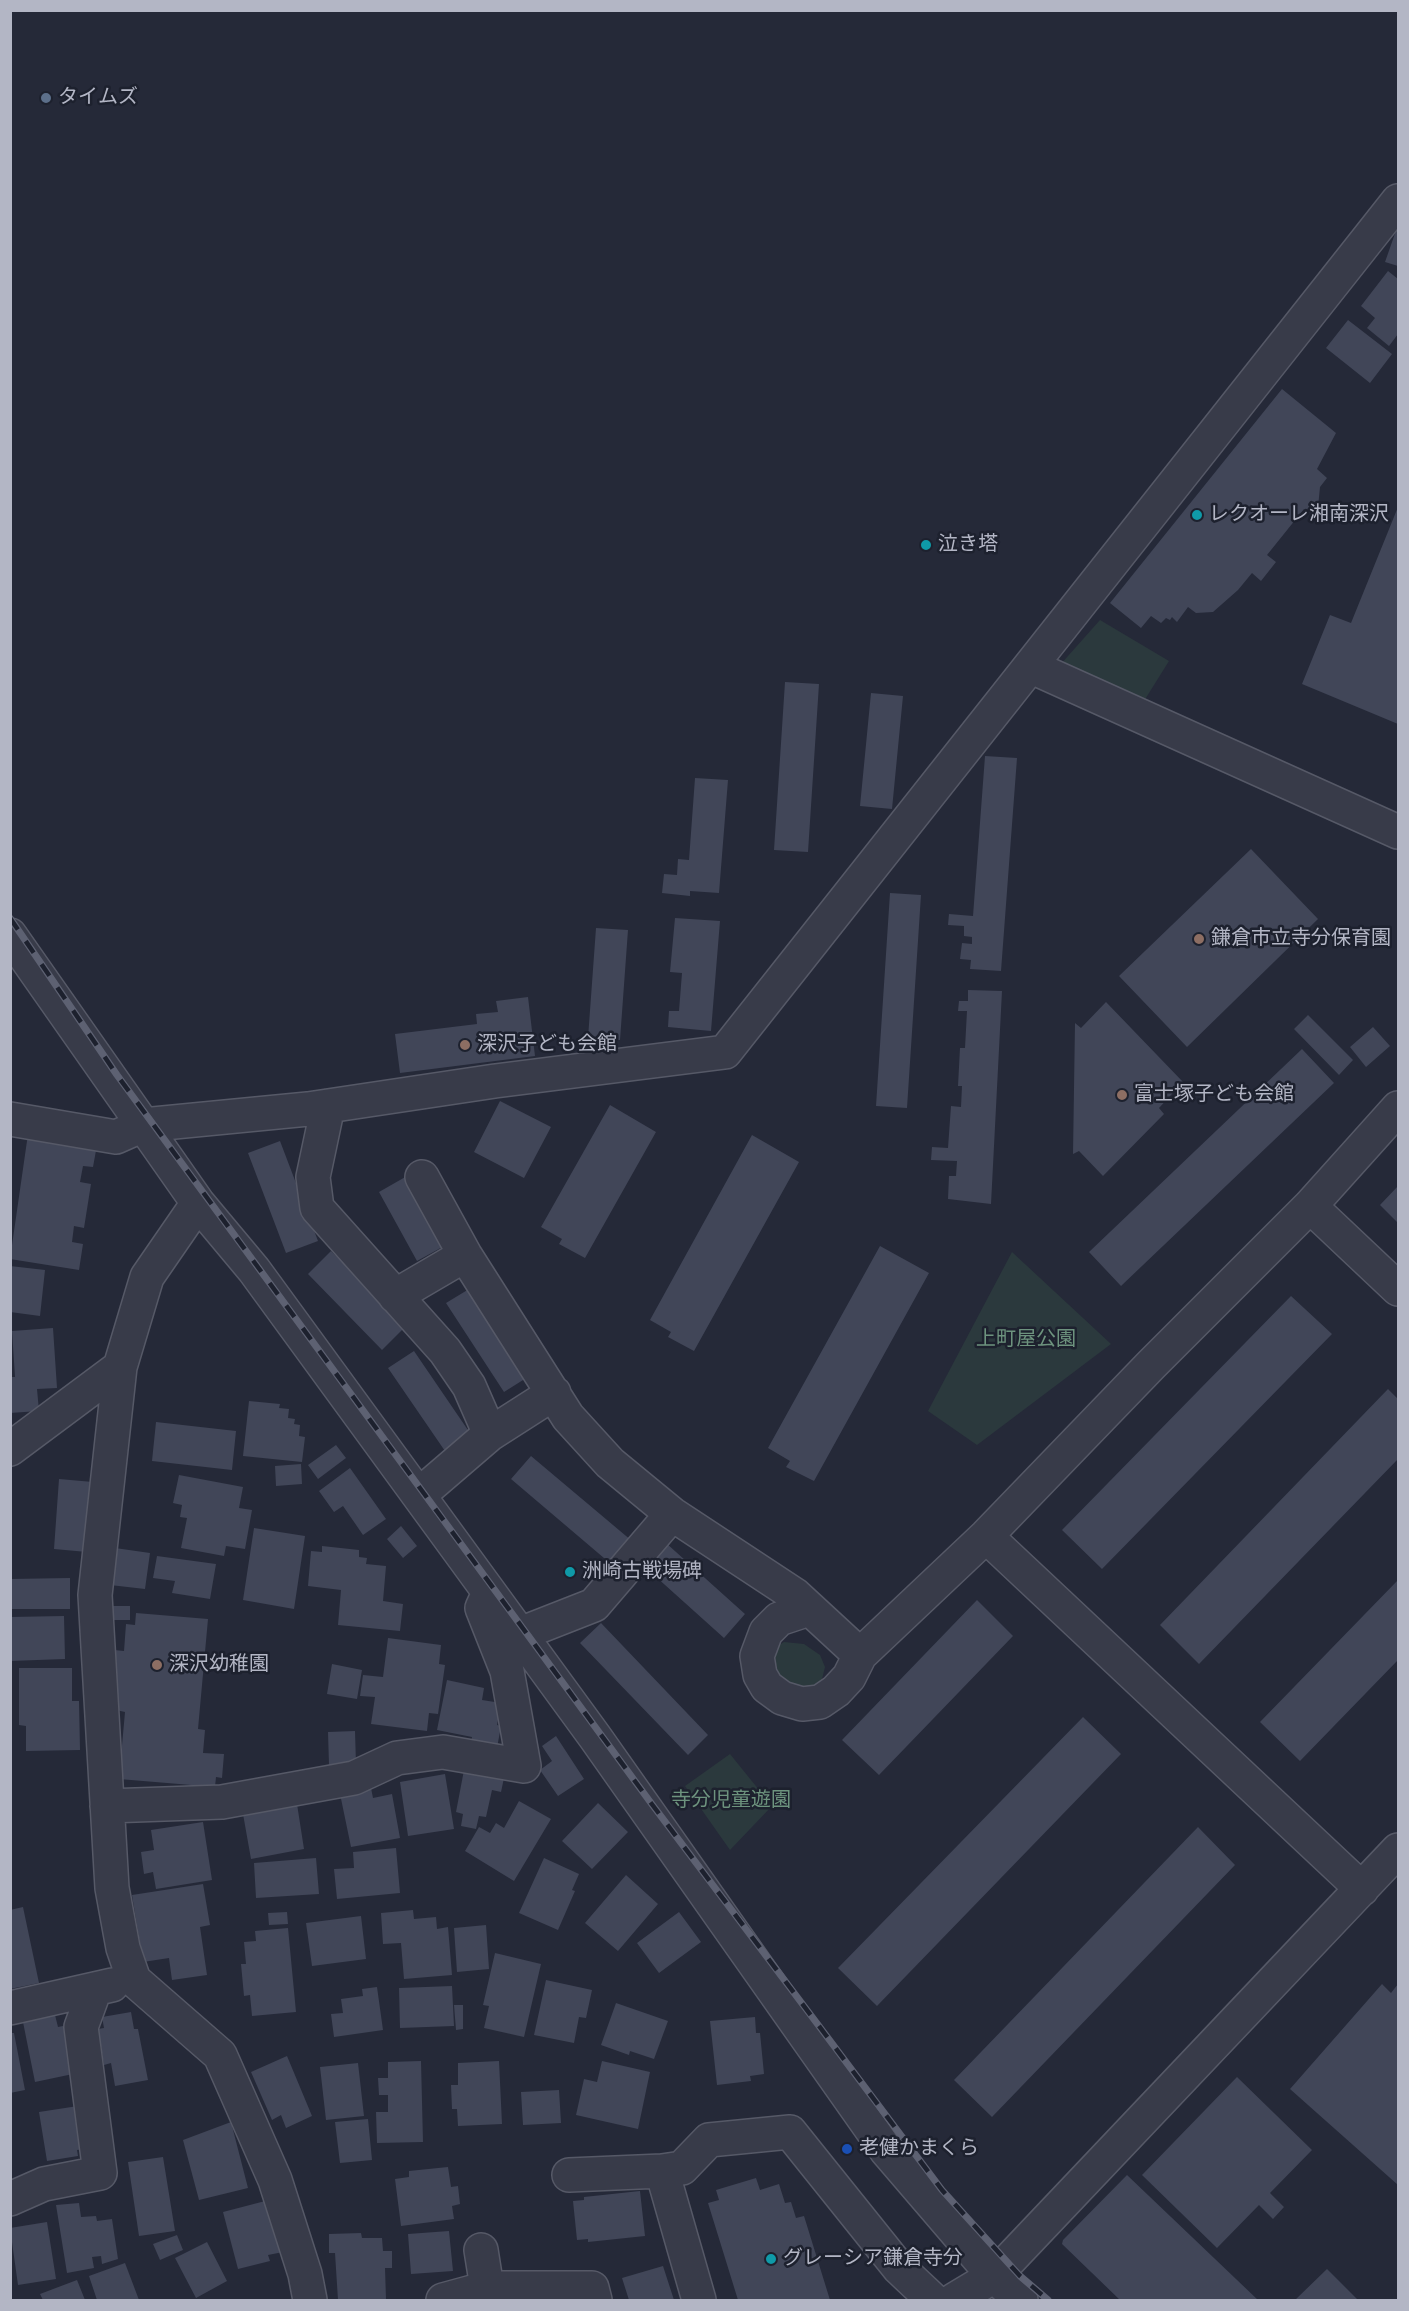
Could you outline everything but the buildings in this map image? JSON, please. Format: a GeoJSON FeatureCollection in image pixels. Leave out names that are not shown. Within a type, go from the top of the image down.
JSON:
{"type":"FeatureCollection","features":[{"type":"Feature","properties":{"kind":"street"},"geometry":{"type":"LineString","coordinates":[[10,1119],[116,1137],[143,1125],[328,1106],[495,1081],[725,1052],[878,856],[1032,667],[1204,445],[1398,201]]}},
{"type":"Feature","properties":{"kind":"street"},"geometry":{"type":"LineString","coordinates":[[1032,667],[1398,832]]}},
{"type":"Feature","properties":{"kind":"street"},"geometry":{"type":"LineString","coordinates":[[10,935],[198,1203],[254,1270],[520,1634],[886,2150],[994,2276],[1021,2301]]}},
{"type":"Feature","properties":{"kind":"street"},"geometry":{"type":"LineString","coordinates":[[328,1106],[313,1177],[317,1208],[445,1351],[469,1386],[490,1434]]}},
{"type":"Feature","properties":{"kind":"street"},"geometry":{"type":"LineString","coordinates":[[809,1609],[780,1619],[766,1632],[757,1656],[760,1675],[767,1687],[782,1698],[802,1704],[819,1702],[842,1684],[860,1655],[986,1536],[1151,1365],[1310,1206],[1398,1108]]}},
{"type":"Feature","properties":{"kind":"street"},"geometry":{"type":"LineString","coordinates":[[422,1177],[465,1255],[568,1417],[610,1463],[672,1514],[795,1595],[860,1655]]}},
{"type":"Feature","properties":{"kind":"street"},"geometry":{"type":"LineString","coordinates":[[198,1203],[147,1277],[120,1367],[95,1595],[112,1888],[123,1948],[134,1980],[220,2055],[275,2180],[305,2274],[310,2301]]}},
{"type":"Feature","properties":{"kind":"street"},"geometry":{"type":"LineString","coordinates":[[1310,1206],[1398,1289]]}},
{"type":"Feature","properties":{"kind":"street"},"geometry":{"type":"LineString","coordinates":[[395,1296],[465,1255]]}},
{"type":"Feature","properties":{"kind":"street"},"geometry":{"type":"LineString","coordinates":[[10,1449],[120,1367]]}},
{"type":"Feature","properties":{"kind":"street"},"geometry":{"type":"LineString","coordinates":[[419,1495],[490,1434],[554,1393]]}},
{"type":"Feature","properties":{"kind":"street"},"geometry":{"type":"LineString","coordinates":[[520,1634],[594,1605],[672,1514]]}},
{"type":"Feature","properties":{"kind":"street"},"geometry":{"type":"LineString","coordinates":[[986,1536],[1362,1889]]}},
{"type":"Feature","properties":{"kind":"street"},"geometry":{"type":"LineString","coordinates":[[107,1806],[222,1802],[354,1778],[398,1758],[443,1752],[524,1766],[507,1671],[482,1608],[489,1592]]}},
{"type":"Feature","properties":{"kind":"street"},"geometry":{"type":"LineString","coordinates":[[954,2301],[994,2276],[1398,1850]]}},
{"type":"Feature","properties":{"kind":"street"},"geometry":{"type":"LineString","coordinates":[[10,2008],[134,1980]]}},
{"type":"Feature","properties":{"kind":"street"},"geometry":{"type":"LineString","coordinates":[[10,2199],[44,2184],[100,2173],[81,2027],[94,1989]]}},
{"type":"Feature","properties":{"kind":"street"},"geometry":{"type":"LineString","coordinates":[[569,2175],[682,2168],[709,2140],[790,2132],[899,2268],[933,2301]]}},
{"type":"Feature","properties":{"kind":"street"},"geometry":{"type":"LineString","coordinates":[[662,2171],[699,2301]]}},
{"type":"Feature","properties":{"kind":"street"},"geometry":{"type":"LineString","coordinates":[[481,2250],[487,2288]]}},
{"type":"Feature","properties":{"kind":"street"},"geometry":{"type":"LineString","coordinates":[[443,2301],[487,2288],[593,2294]]}},
{"type":"Feature","properties":{"kind":"green space"},"geometry":{"type":"Polygon","coordinates":[[[1100,620],[1169,661],[1144,701],[1060,665],[1100,620]]]}},
{"type":"Feature","properties":{"kind":"green space","name":"上町屋公園"},"geometry":{"type":"Polygon","coordinates":[[[1012,1252],[1111,1344],[977,1445],[928,1411],[1012,1252]]]}},
{"type":"Feature","properties":{"kind":"green space"},"geometry":{"type":"Polygon","coordinates":[[[784,1642],[804,1644],[820,1655],[825,1667],[820,1687],[812,1691],[786,1685],[779,1675],[775,1662],[775,1653],[779,1645],[784,1642]]]}},
{"type":"Feature","properties":{"kind":"green space","name":"寺分児童遊園"},"geometry":{"type":"Polygon","coordinates":[[[730,1754],[772,1806],[730,1850],[685,1786],[730,1754]]]}},
{"type":"Feature","properties":{"kind":"railway"},"geometry":{"type":"LineString","coordinates":[[10,918],[117,1075],[651,1803],[942,2190],[1020,2276],[1048,2300]]}},
{"type":"Feature","properties":{"kind":"place","name":"タイムズ"},"geometry":{"type":"Point","coordinates":[46,98]}},
{"type":"Feature","properties":{"kind":"place","name":"レクオーレ湘南深沢"},"geometry":{"type":"Point","coordinates":[1197,515]}},
{"type":"Feature","properties":{"kind":"place","name":"泣き塔"},"geometry":{"type":"Point","coordinates":[926,545]}},
{"type":"Feature","properties":{"kind":"place","name":"鎌倉市立寺分保育園"},"geometry":{"type":"Point","coordinates":[1199,939]}},
{"type":"Feature","properties":{"kind":"place","name":"深沢子ども会館"},"geometry":{"type":"Point","coordinates":[465,1045]}},
{"type":"Feature","properties":{"kind":"place","name":"富士塚子ども会館"},"geometry":{"type":"Point","coordinates":[1122,1095]}},
{"type":"Feature","properties":{"kind":"place","name":"洲崎古戦場碑"},"geometry":{"type":"Point","coordinates":[570,1572]}},
{"type":"Feature","properties":{"kind":"place","name":"深沢幼稚園"},"geometry":{"type":"Point","coordinates":[157,1665]}},
{"type":"Feature","properties":{"kind":"place","name":"老健かまくら"},"geometry":{"type":"Point","coordinates":[847,2149]}},
{"type":"Feature","properties":{"kind":"place","name":"グレーシア鎌倉寺分"},"geometry":{"type":"Point","coordinates":[771,2259]}}]}
